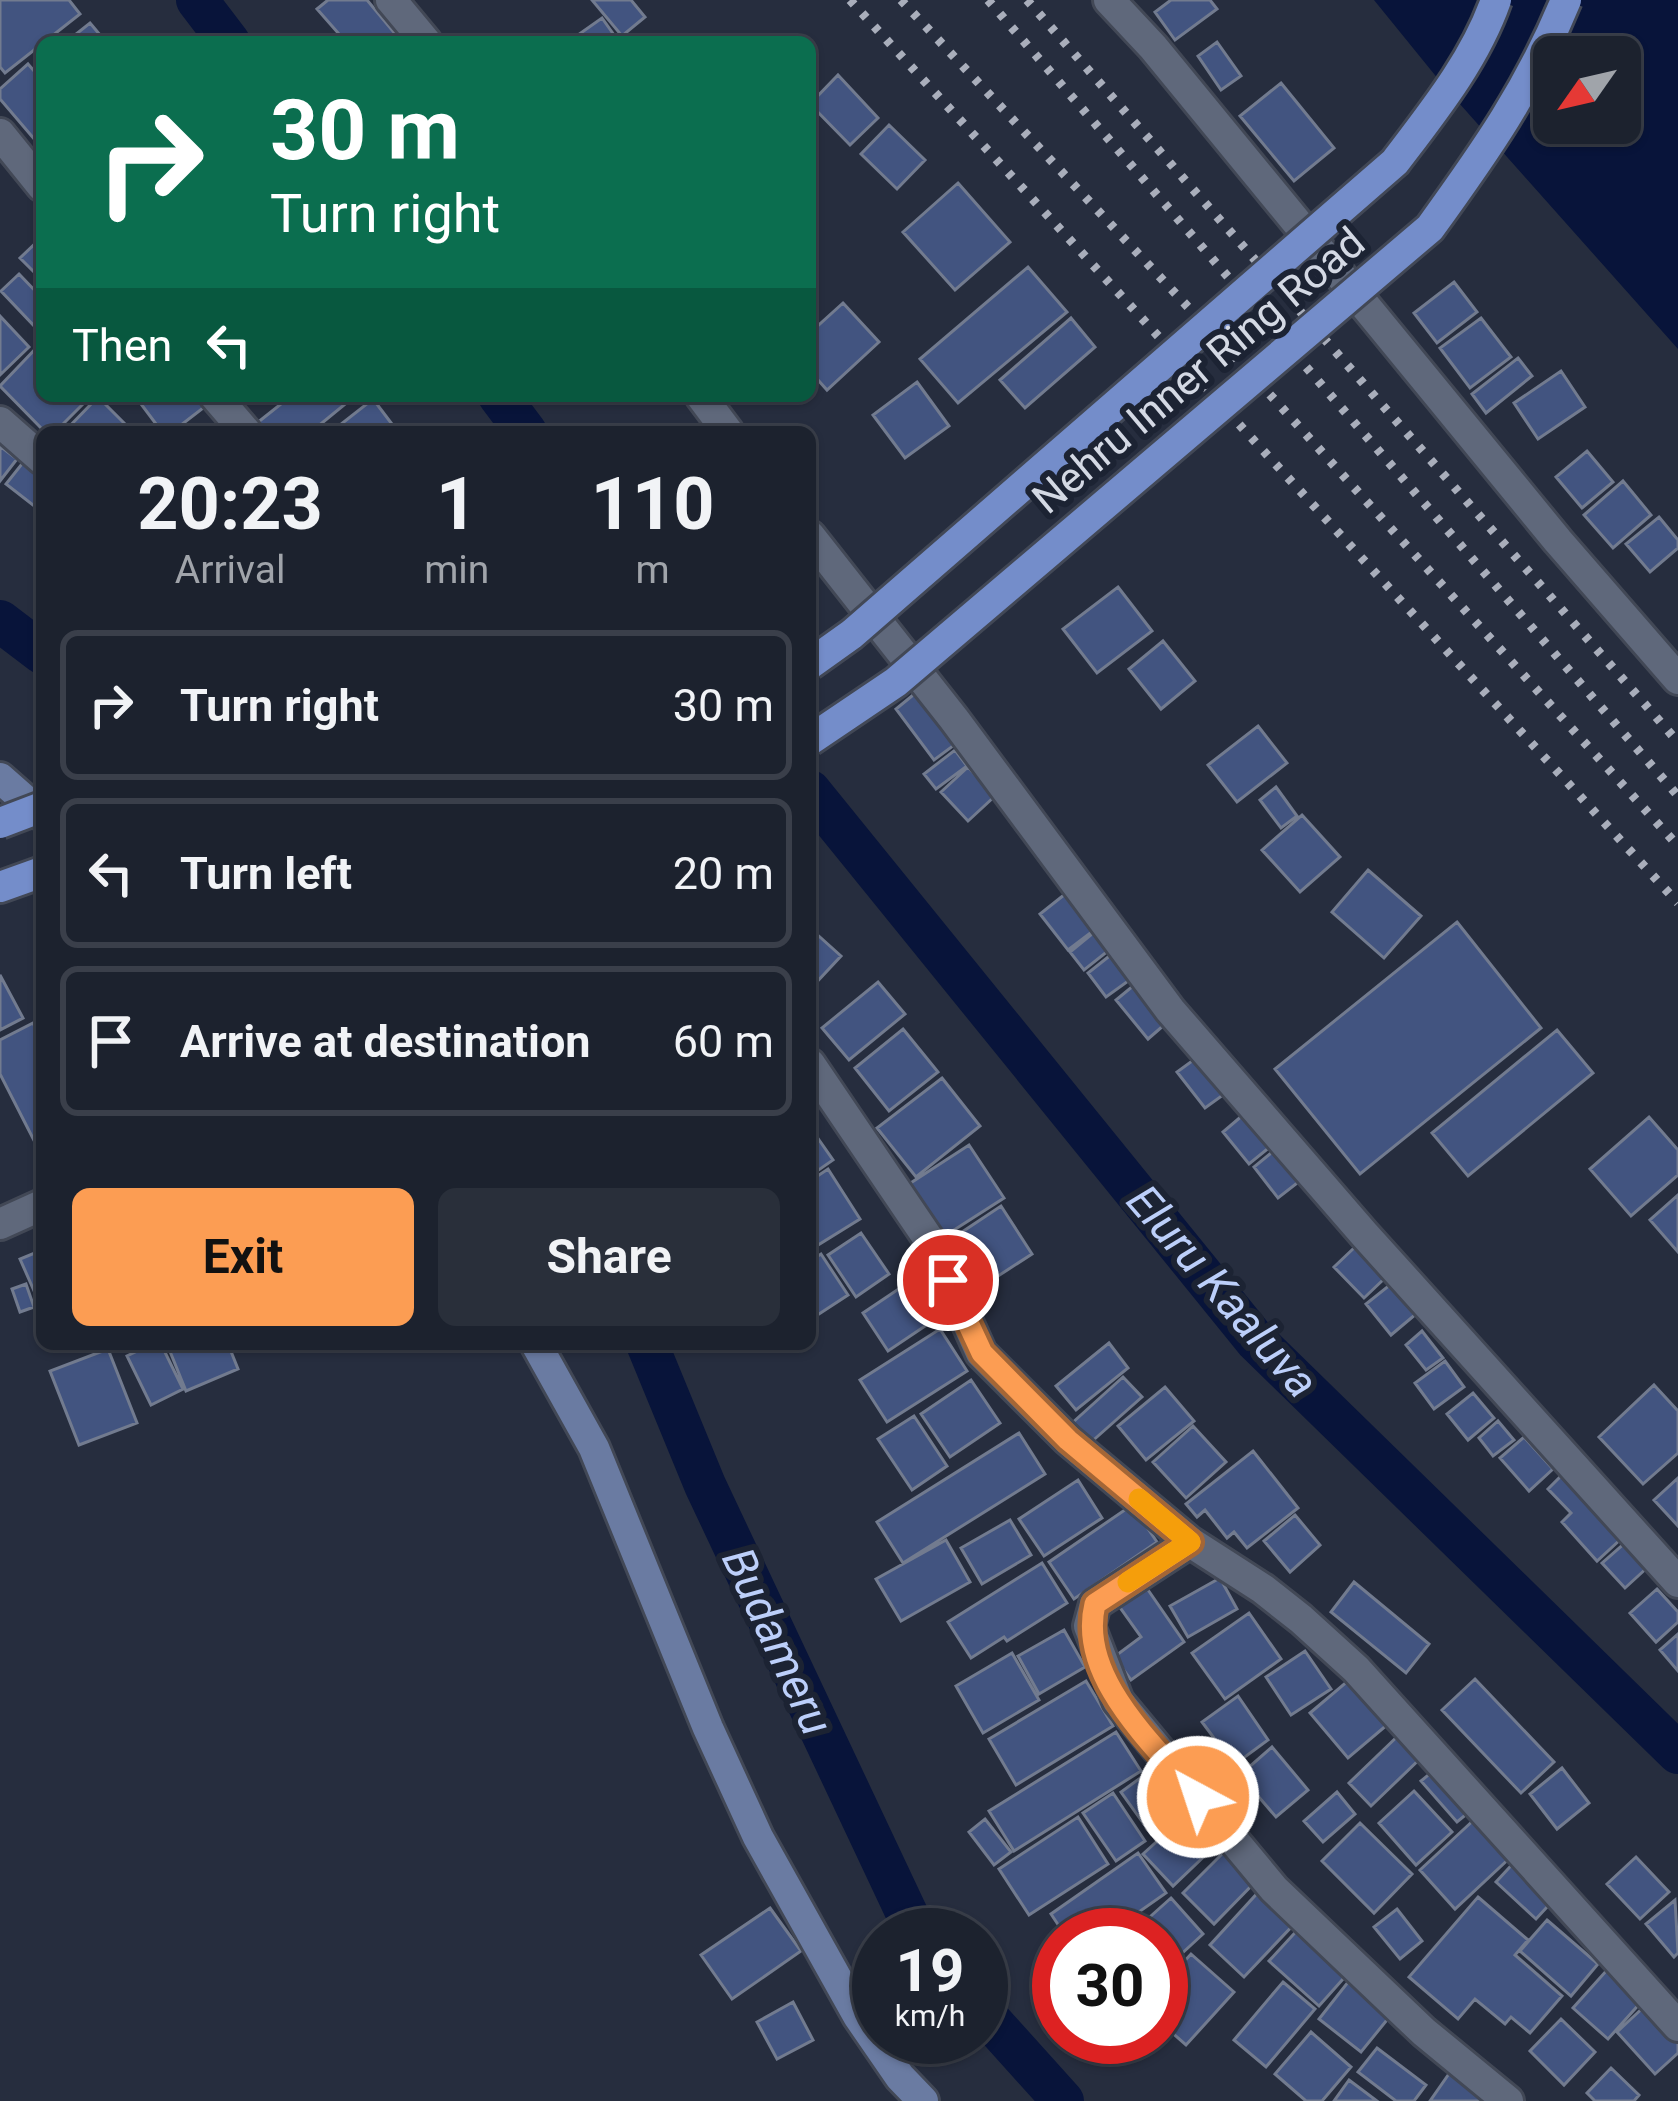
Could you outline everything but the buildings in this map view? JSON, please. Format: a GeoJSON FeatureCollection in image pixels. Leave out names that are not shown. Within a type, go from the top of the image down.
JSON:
{"type":"FeatureCollection","features":[{"type":"Feature","properties":{"kind":"main road"},"geometry":{"type":"LineString","coordinates":[[816,660],[852,634],[1395,162],[1436,108],[1488,23],[1496,0]]}},
{"type":"Feature","properties":{"kind":"main road","name":"Nehru Inner Ring Road"},"geometry":{"type":"LineString","coordinates":[[816,736],[896,682],[1430,229],[1539,66],[1566,0]]}},
{"type":"Feature","properties":{"kind":"main road"},"geometry":{"type":"LineString","coordinates":[[0,823],[36,813]]}},
{"type":"Feature","properties":{"kind":"main road"},"geometry":{"type":"LineString","coordinates":[[0,886],[36,874]]}},
{"type":"Feature","properties":{"kind":"street"},"geometry":{"type":"LineString","coordinates":[[391,0],[421,36]]}},
{"type":"Feature","properties":{"kind":"street"},"geometry":{"type":"LineString","coordinates":[[1108,0],[1153,46],[1558,541],[1678,680]]}},
{"type":"Feature","properties":{"kind":"street"},"geometry":{"type":"LineString","coordinates":[[0,134],[36,179]]}},
{"type":"Feature","properties":{"kind":"street"},"geometry":{"type":"LineString","coordinates":[[220,402],[241,426]]}},
{"type":"Feature","properties":{"kind":"street"},"geometry":{"type":"LineString","coordinates":[[0,422],[36,454]]}},
{"type":"Feature","properties":{"kind":"street"},"geometry":{"type":"LineString","coordinates":[[816,544],[954,719],[1170,1010],[1364,1234],[1678,1582]]}},
{"type":"Feature","properties":{"kind":"street"},"geometry":{"type":"LineString","coordinates":[[0,778],[36,806]]}},
{"type":"Feature","properties":{"kind":"street"},"geometry":{"type":"LineString","coordinates":[[816,1073],[932,1244],[982,1353],[1068,1440],[1190,1542],[1262,1588],[1356,1669],[1678,2026]]}},
{"type":"Feature","properties":{"kind":"street"},"geometry":{"type":"LineString","coordinates":[[0,1224],[36,1208]]}},
{"type":"Feature","properties":{"kind":"street"},"geometry":{"type":"LineString","coordinates":[[539,1350],[594,1448],[758,1838],[858,2016],[922,2101]]}},
{"type":"Feature","properties":{"kind":"street"},"geometry":{"type":"LineString","coordinates":[[1190,1542],[1095,1604],[1089,1626],[1118,1701],[1274,1889],[1424,2032],[1508,2101]]}},
{"type":"Feature","properties":{"kind":"water"},"geometry":{"type":"Polygon","coordinates":[[[1374,0],[1678,0],[1678,349],[1443,85],[1374,0]]]}},
{"type":"Feature","properties":{"kind":"waterway","name":"Eluru Kaaluva"},"geometry":{"type":"LineString","coordinates":[[197,0],[224,36]]}},
{"type":"Feature","properties":{"kind":"waterway","name":"Eluru Kaaluva"},"geometry":{"type":"LineString","coordinates":[[504,402],[522,426]]}},
{"type":"Feature","properties":{"kind":"waterway","name":"Budameru"},"geometry":{"type":"LineString","coordinates":[[0,621],[36,648]]}},
{"type":"Feature","properties":{"kind":"waterway","name":"Eluru Kaaluva"},"geometry":{"type":"LineString","coordinates":[[816,798],[1256,1341],[1678,1753]]}},
{"type":"Feature","properties":{"kind":"waterway","name":"Budameru"},"geometry":{"type":"LineString","coordinates":[[649,1350],[705,1485],[904,1908]]}},
{"type":"Feature","properties":{"kind":"waterway","name":"Budameru"},"geometry":{"type":"LineString","coordinates":[[1008,2040],[1063,2101]]}},
{"type":"Feature","properties":{"kind":"railway"},"geometry":{"type":"LineString","coordinates":[[850,0],[1678,903]]}},
{"type":"Feature","properties":{"kind":"railway"},"geometry":{"type":"LineString","coordinates":[[901,0],[1274,399],[1678,846]]}},
{"type":"Feature","properties":{"kind":"railway"},"geometry":{"type":"LineString","coordinates":[[988,0],[1678,796]]}},
{"type":"Feature","properties":{"kind":"railway"},"geometry":{"type":"LineString","coordinates":[[1027,0],[1678,742]]}},
{"type":"Feature","properties":{"kind":"slow traffic"},"geometry":{"type":"LineString","coordinates":[[1128,1582],[1190,1542],[1139,1499]]}},
{"type":"Feature","properties":{"kind":"route"},"geometry":{"type":"LineString","coordinates":[[948,1280],[982,1353],[1068,1440],[1190,1542],[1095,1604],[1089,1626],[1118,1701],[1198,1797]]}}]}
